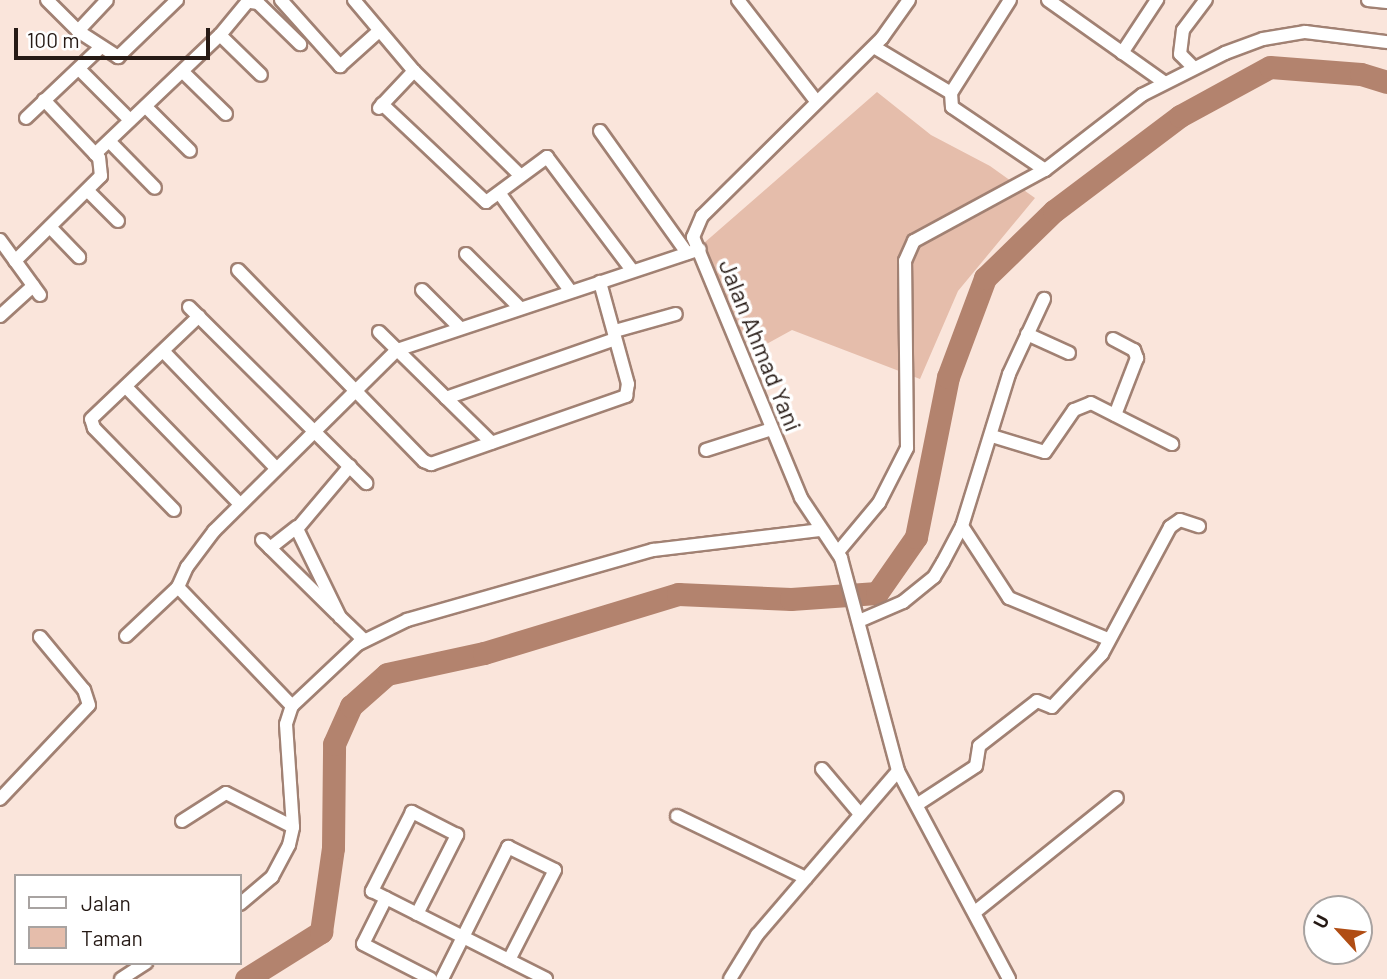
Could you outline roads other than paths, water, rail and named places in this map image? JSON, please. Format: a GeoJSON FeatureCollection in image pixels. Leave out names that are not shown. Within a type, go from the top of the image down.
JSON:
{"type":"FeatureCollection","features":[{"type":"Feature","properties":{"kind":"street"},"geometry":{"type":"LineString","coordinates":[[47,0],[78,31],[118,58],[177,0]]}},
{"type":"Feature","properties":{"kind":"street"},"geometry":{"type":"LineString","coordinates":[[78,31],[107,0]]}},
{"type":"Feature","properties":{"kind":"street"},"geometry":{"type":"LineString","coordinates":[[281,0],[340,66],[379,31]]}},
{"type":"Feature","properties":{"kind":"street"},"geometry":{"type":"LineString","coordinates":[[354,0],[414,71],[520,175]]}},
{"type":"Feature","properties":{"kind":"street"},"geometry":{"type":"LineString","coordinates":[[738,0],[816,101]]}},
{"type":"Feature","properties":{"kind":"street","name":"Jalan Ahmad Yani"},"geometry":{"type":"LineString","coordinates":[[909,0],[874,47],[816,101],[698,220],[693,237],[693,251],[801,498],[820,530],[840,555],[898,771],[918,804],[1009,979]]}},
{"type":"Feature","properties":{"kind":"street"},"geometry":{"type":"LineString","coordinates":[[1010,0],[951,93],[952,107],[1045,170]]}},
{"type":"Feature","properties":{"kind":"street"},"geometry":{"type":"LineString","coordinates":[[1048,0],[1164,82]]}},
{"type":"Feature","properties":{"kind":"street"},"geometry":{"type":"LineString","coordinates":[[1122,53],[1157,0]]}},
{"type":"Feature","properties":{"kind":"street"},"geometry":{"type":"LineString","coordinates":[[1193,68],[1180,54],[1183,30],[1206,0]]}},
{"type":"Feature","properties":{"kind":"street"},"geometry":{"type":"LineString","coordinates":[[1368,0],[1387,2]]}},
{"type":"Feature","properties":{"kind":"street"},"geometry":{"type":"LineString","coordinates":[[95,154],[183,72],[250,1],[258,3],[300,44]]}},
{"type":"Feature","properties":{"kind":"street"},"geometry":{"type":"LineString","coordinates":[[840,555],[879,503],[907,449],[904,310],[908,248],[921,234],[1045,170],[1164,82],[1263,39],[1305,32],[1387,42]]}},
{"type":"Feature","properties":{"kind":"street"},"geometry":{"type":"LineString","coordinates":[[220,35],[261,75]]}},
{"type":"Feature","properties":{"kind":"street"},"geometry":{"type":"LineString","coordinates":[[26,118],[101,47]]}},
{"type":"Feature","properties":{"kind":"street"},"geometry":{"type":"LineString","coordinates":[[874,47],[951,93]]}},
{"type":"Feature","properties":{"kind":"street"},"geometry":{"type":"LineString","coordinates":[[79,69],[130,120]]}},
{"type":"Feature","properties":{"kind":"street"},"geometry":{"type":"LineString","coordinates":[[414,71],[380,106],[479,200],[486,202],[500,194],[520,175],[547,157],[631,269]]}},
{"type":"Feature","properties":{"kind":"street"},"geometry":{"type":"LineString","coordinates":[[183,72],[226,114]]}},
{"type":"Feature","properties":{"kind":"street"},"geometry":{"type":"LineString","coordinates":[[15,261],[89,192],[101,176],[95,154],[44,100]]}},
{"type":"Feature","properties":{"kind":"street"},"geometry":{"type":"LineString","coordinates":[[146,107],[190,151]]}},
{"type":"Feature","properties":{"kind":"street"},"geometry":{"type":"LineString","coordinates":[[126,636],[178,587],[200,547],[240,504],[353,390],[397,350],[569,289],[600,282],[631,269],[693,251],[600,131]]}},
{"type":"Feature","properties":{"kind":"street"},"geometry":{"type":"LineString","coordinates":[[110,142],[155,188]]}},
{"type":"Feature","properties":{"kind":"street"},"geometry":{"type":"LineString","coordinates":[[89,192],[118,221]]}},
{"type":"Feature","properties":{"kind":"street"},"geometry":{"type":"LineString","coordinates":[[500,194],[569,289]]}},
{"type":"Feature","properties":{"kind":"street"},"geometry":{"type":"LineString","coordinates":[[50,227],[79,257]]}},
{"type":"Feature","properties":{"kind":"street"},"geometry":{"type":"LineString","coordinates":[[0,316],[36,290],[1,244]]}},
{"type":"Feature","properties":{"kind":"street"},"geometry":{"type":"LineString","coordinates":[[466,254],[520,308]]}},
{"type":"Feature","properties":{"kind":"street"},"geometry":{"type":"LineString","coordinates":[[238,270],[426,463],[440,463],[626,396],[628,384],[600,282]]}},
{"type":"Feature","properties":{"kind":"street"},"geometry":{"type":"LineString","coordinates":[[422,290],[459,327]]}},
{"type":"Feature","properties":{"kind":"street"},"geometry":{"type":"LineString","coordinates":[[857,615],[894,608],[934,577],[962,526],[992,436],[1006,380],[1044,299]]}},
{"type":"Feature","properties":{"kind":"street"},"geometry":{"type":"LineString","coordinates":[[174,510],[92,424],[93,416],[127,388],[163,351],[194,312],[366,484]]}},
{"type":"Feature","properties":{"kind":"street"},"geometry":{"type":"LineString","coordinates":[[446,398],[676,314]]}},
{"type":"Feature","properties":{"kind":"street"},"geometry":{"type":"LineString","coordinates":[[379,332],[492,443]]}},
{"type":"Feature","properties":{"kind":"street"},"geometry":{"type":"LineString","coordinates":[[1027,334],[1069,353]]}},
{"type":"Feature","properties":{"kind":"street"},"geometry":{"type":"LineString","coordinates":[[1113,339],[1134,350],[1137,358],[1115,415]]}},
{"type":"Feature","properties":{"kind":"street"},"geometry":{"type":"LineString","coordinates":[[163,351],[276,468]]}},
{"type":"Feature","properties":{"kind":"street"},"geometry":{"type":"LineString","coordinates":[[127,388],[240,504]]}},
{"type":"Feature","properties":{"kind":"street"},"geometry":{"type":"LineString","coordinates":[[992,436],[1045,452],[1082,405],[1095,404],[1172,444]]}},
{"type":"Feature","properties":{"kind":"street"},"geometry":{"type":"LineString","coordinates":[[706,450],[772,429]]}},
{"type":"Feature","properties":{"kind":"street"},"geometry":{"type":"LineString","coordinates":[[350,466],[297,527],[266,544],[364,640]]}},
{"type":"Feature","properties":{"kind":"street"},"geometry":{"type":"LineString","coordinates":[[918,804],[976,766],[979,746],[1037,701],[1052,707],[1095,664],[1170,527],[1180,520],[1199,526]]}},
{"type":"Feature","properties":{"kind":"street"},"geometry":{"type":"LineString","coordinates":[[962,526],[1009,598],[1108,639]]}},
{"type":"Feature","properties":{"kind":"street"},"geometry":{"type":"LineString","coordinates":[[297,527],[340,617]]}},
{"type":"Feature","properties":{"kind":"street"},"geometry":{"type":"LineString","coordinates":[[242,902],[282,864],[293,827],[286,724],[292,706],[338,658],[364,640],[407,620],[653,550],[820,530]]}},
{"type":"Feature","properties":{"kind":"street"},"geometry":{"type":"LineString","coordinates":[[178,587],[292,706]]}},
{"type":"Feature","properties":{"kind":"street"},"geometry":{"type":"LineString","coordinates":[[0,799],[89,705],[84,690],[40,637]]}},
{"type":"Feature","properties":{"kind":"street"},"geometry":{"type":"LineString","coordinates":[[822,769],[860,814]]}},
{"type":"Feature","properties":{"kind":"street"},"geometry":{"type":"LineString","coordinates":[[730,979],[757,935],[898,771]]}},
{"type":"Feature","properties":{"kind":"street"},"geometry":{"type":"LineString","coordinates":[[182,821],[226,793],[293,827]]}},
{"type":"Feature","properties":{"kind":"street"},"geometry":{"type":"LineString","coordinates":[[975,912],[1117,798]]}},
{"type":"Feature","properties":{"kind":"street"},"geometry":{"type":"LineString","coordinates":[[417,914],[457,835],[412,812],[372,891],[417,914],[509,960],[546,979]]}},
{"type":"Feature","properties":{"kind":"street"},"geometry":{"type":"LineString","coordinates":[[677,816],[806,878]]}},
{"type":"Feature","properties":{"kind":"street"},"geometry":{"type":"LineString","coordinates":[[442,979],[508,847],[555,870],[509,960]]}},
{"type":"Feature","properties":{"kind":"street"},"geometry":{"type":"LineString","coordinates":[[386,898],[363,944],[431,979]]}},
{"type":"Feature","properties":{"kind":"street"},"geometry":{"type":"LineString","coordinates":[[121,979],[143,965]]}},
{"type":"Feature","properties":{"kind":"waterway"},"geometry":{"type":"LineString","coordinates":[[246,979],[321,932],[333,848],[334,744],[351,706],[387,674],[484,653],[678,594],[791,599],[877,593],[916,537],[948,377],[985,278],[1054,211],[1180,116],[1270,67],[1361,74],[1387,82]]}}]}
